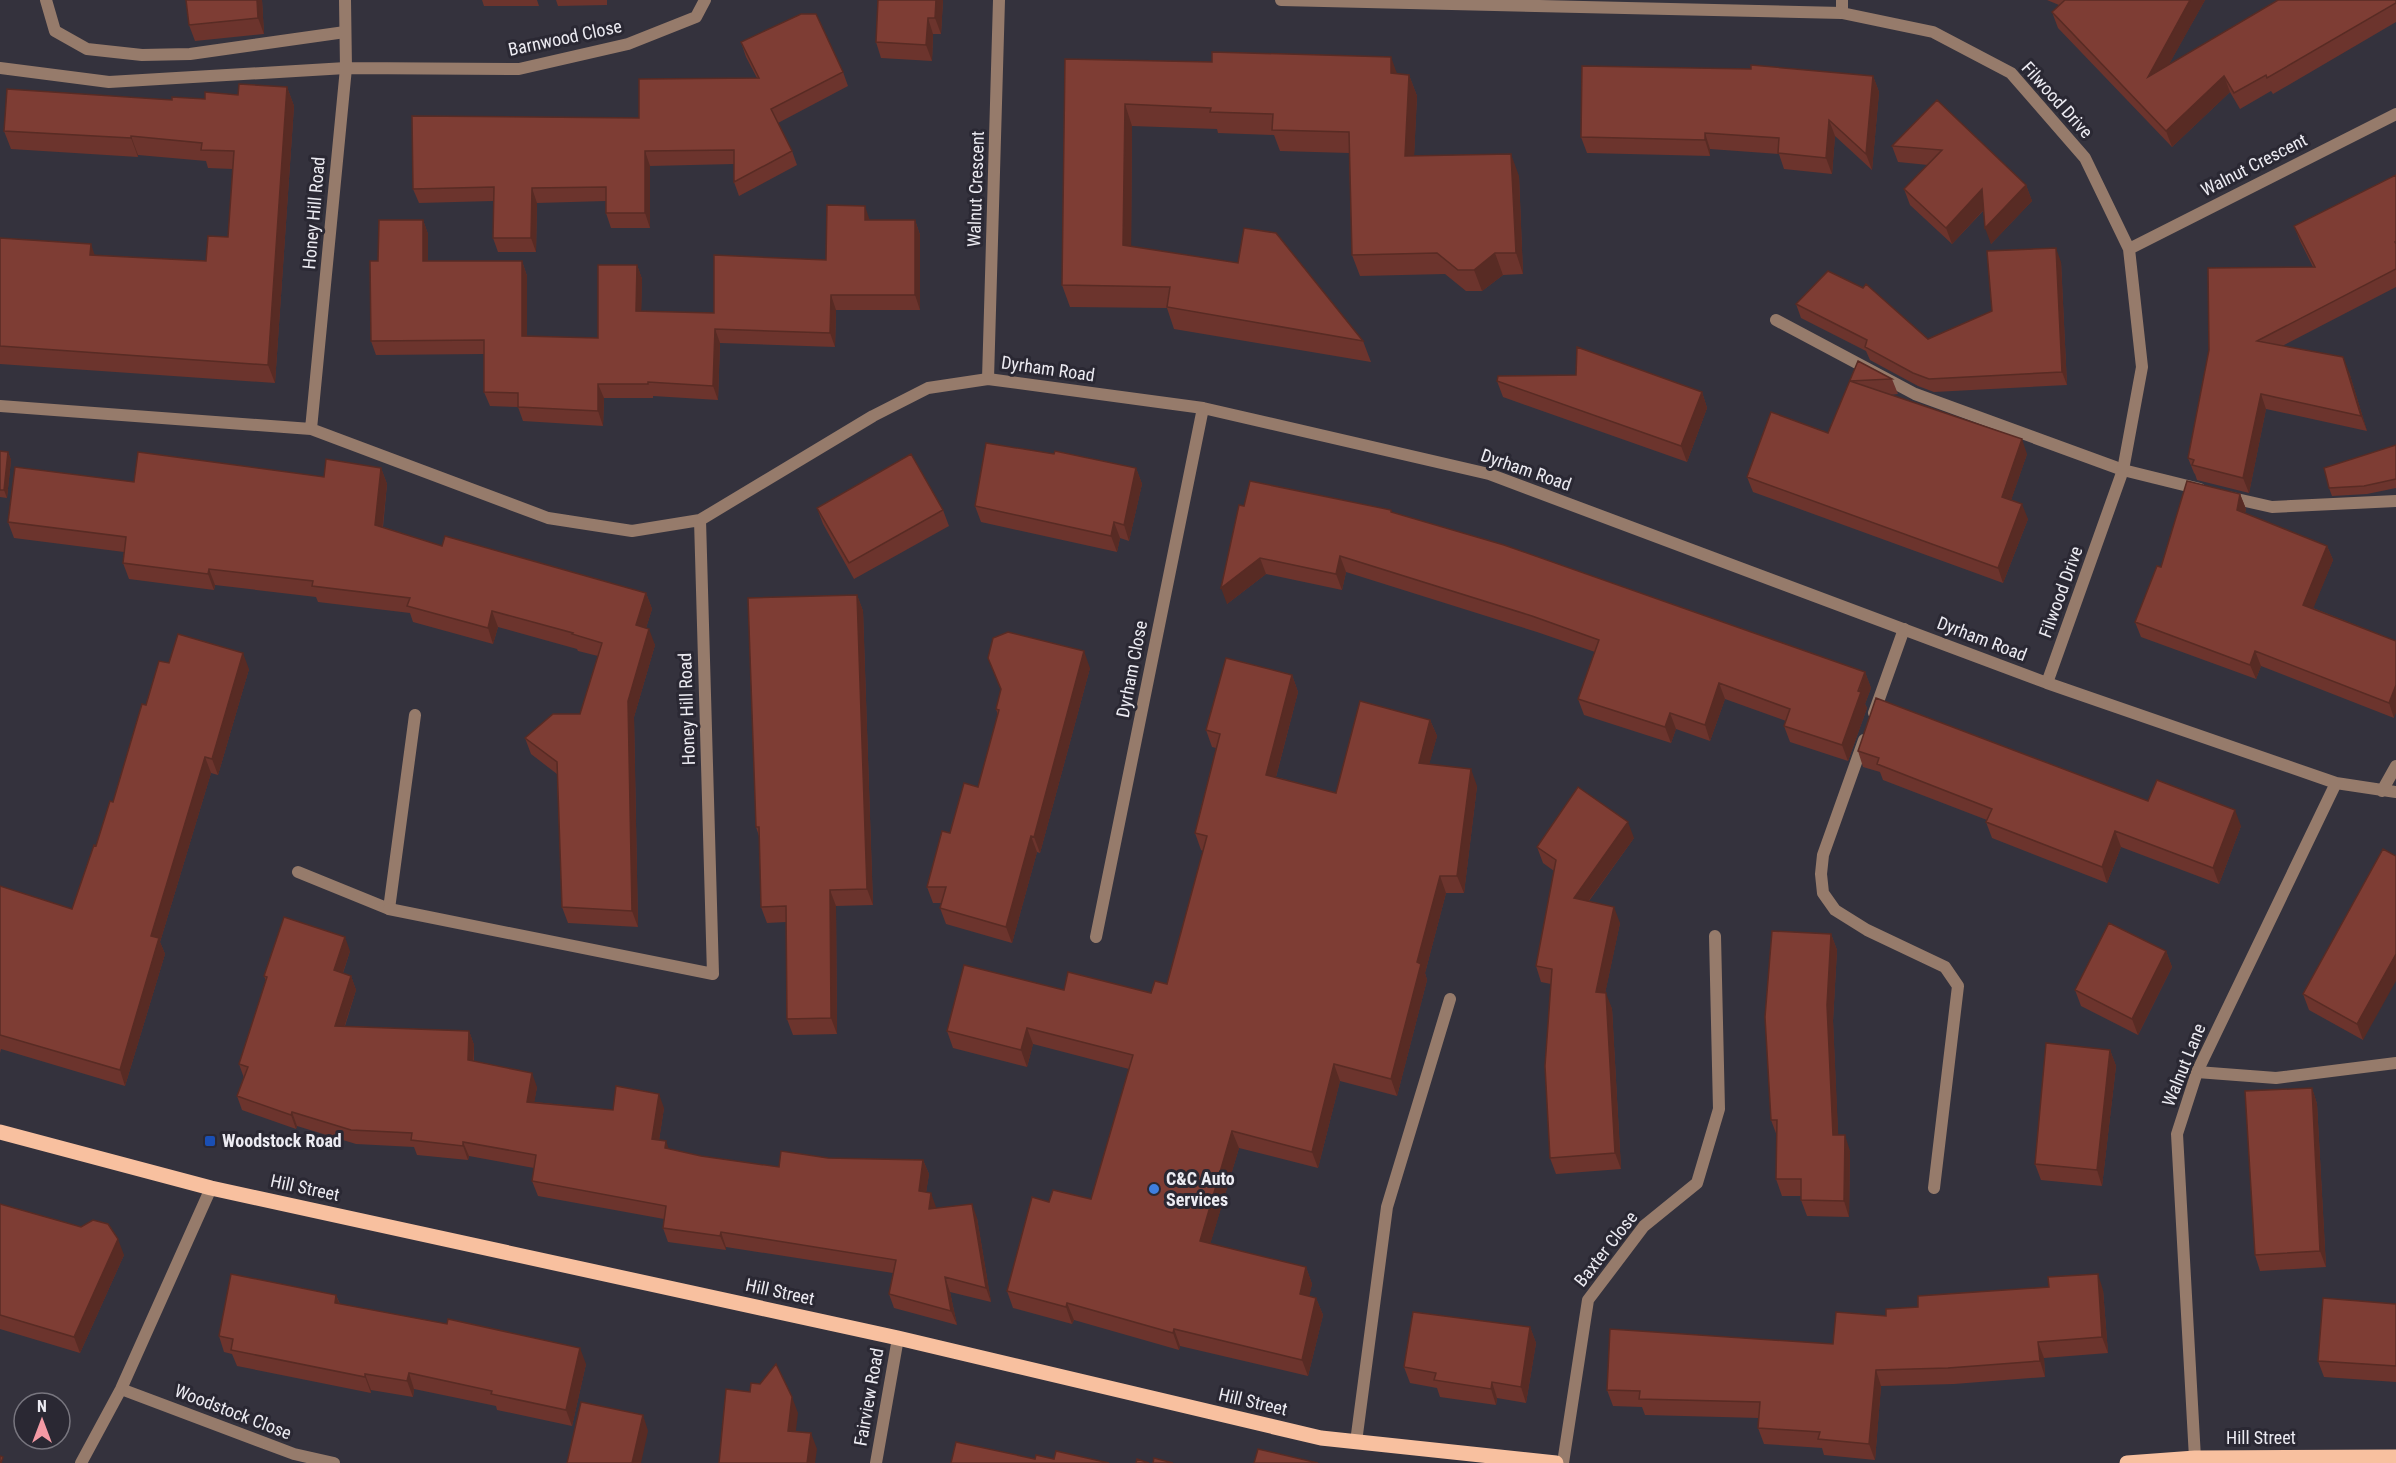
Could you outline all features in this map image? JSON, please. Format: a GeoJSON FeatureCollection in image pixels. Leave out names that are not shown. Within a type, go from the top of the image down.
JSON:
{"type":"FeatureCollection","features":[{"type":"Feature","properties":{"kind":"main road","name":"Hill Street"},"geometry":{"type":"LineString","coordinates":[[0,1132],[212,1188],[898,1338],[1321,1438],[1556,1463]]}},
{"type":"Feature","properties":{"kind":"main road","name":"Hill Street"},"geometry":{"type":"LineString","coordinates":[[2127,1463],[2195,1458],[2396,1457]]}},
{"type":"Feature","properties":{"kind":"street"},"geometry":{"type":"LineString","coordinates":[[46,0],[55,30],[87,49],[142,55],[190,54],[345,32]]}},
{"type":"Feature","properties":{"kind":"street","name":"Honey Hill Road"},"geometry":{"type":"LineString","coordinates":[[311,429],[346,68],[345,0]]}},
{"type":"Feature","properties":{"kind":"street","name":"Barnwood Close"},"geometry":{"type":"LineString","coordinates":[[0,68],[109,82],[346,68],[519,69],[628,44],[696,17],[705,0]]}},
{"type":"Feature","properties":{"kind":"street","name":"Walnut Crescent"},"geometry":{"type":"LineString","coordinates":[[988,379],[999,0]]}},
{"type":"Feature","properties":{"kind":"street","name":"Filwood Drive"},"geometry":{"type":"LineString","coordinates":[[1281,0],[1842,6],[1933,32],[2011,73],[2085,158],[2129,249],[2142,367],[2123,470],[2047,683]]}},
{"type":"Feature","properties":{"kind":"street","name":"Walnut Crescent"},"geometry":{"type":"LineString","coordinates":[[2129,249],[2396,114]]}},
{"type":"Feature","properties":{"kind":"street"},"geometry":{"type":"LineString","coordinates":[[1776,320],[1915,394],[2123,470],[2272,507],[2396,501]]}},
{"type":"Feature","properties":{"kind":"street","name":"Dyrham Road"},"geometry":{"type":"LineString","coordinates":[[700,520],[873,416],[928,388],[988,379],[1203,408],[1489,474],[2047,683],[2336,783],[2396,792]]}},
{"type":"Feature","properties":{"kind":"street"},"geometry":{"type":"LineString","coordinates":[[0,406],[311,429],[548,518],[632,531],[700,520]]}},
{"type":"Feature","properties":{"kind":"street","name":"Dyrham Close"},"geometry":{"type":"LineString","coordinates":[[1096,937],[1203,408]]}},
{"type":"Feature","properties":{"kind":"street","name":"Honey Hill Road"},"geometry":{"type":"LineString","coordinates":[[389,909],[713,974],[700,520]]}},
{"type":"Feature","properties":{"kind":"street"},"geometry":{"type":"LineString","coordinates":[[1904,629],[1823,855],[1821,874],[1823,893],[1835,910],[1867,930],[1945,967],[1958,986],[1934,1188]]}},
{"type":"Feature","properties":{"kind":"street"},"geometry":{"type":"LineString","coordinates":[[298,872],[389,909],[415,715]]}},
{"type":"Feature","properties":{"kind":"street"},"geometry":{"type":"LineString","coordinates":[[2382,791],[2396,766]]}},
{"type":"Feature","properties":{"kind":"street","name":"Walnut Lane"},"geometry":{"type":"LineString","coordinates":[[2195,1458],[2177,1134],[2197,1072],[2336,783]]}},
{"type":"Feature","properties":{"kind":"street","name":"Baxter Close"},"geometry":{"type":"LineString","coordinates":[[1563,1463],[1588,1300],[1644,1226],[1697,1183],[1719,1109],[1715,936]]}},
{"type":"Feature","properties":{"kind":"street"},"geometry":{"type":"LineString","coordinates":[[1356,1442],[1387,1207],[1450,999]]}},
{"type":"Feature","properties":{"kind":"street"},"geometry":{"type":"LineString","coordinates":[[2197,1072],[2276,1078],[2396,1063]]}},
{"type":"Feature","properties":{"kind":"street"},"geometry":{"type":"LineString","coordinates":[[81,1463],[121,1389],[212,1188]]}},
{"type":"Feature","properties":{"kind":"street","name":"Fairview Road"},"geometry":{"type":"LineString","coordinates":[[876,1463],[898,1338]]}},
{"type":"Feature","properties":{"kind":"street","name":"Woodstock Close"},"geometry":{"type":"LineString","coordinates":[[121,1389],[294,1455],[334,1463]]}},
{"type":"Feature","properties":{"kind":"building"},"geometry":{"type":"Polygon","coordinates":[[[186,0],[257,0],[258,18],[189,25],[186,0]]]}},
{"type":"Feature","properties":{"kind":"building"},"geometry":{"type":"Polygon","coordinates":[[[878,0],[936,0],[935,18],[928,18],[926,45],[876,42],[878,0]]]}},
{"type":"Feature","properties":{"kind":"building"},"geometry":{"type":"Polygon","coordinates":[[[2065,0],[2190,0],[2148,77],[2278,0],[2396,0],[2396,3],[2267,78],[2266,75],[2234,93],[2224,76],[2166,131],[2052,12],[2065,0]]]}},
{"type":"Feature","properties":{"kind":"building"},"geometry":{"type":"Polygon","coordinates":[[[801,14],[816,14],[843,72],[771,109],[792,151],[734,182],[734,150],[645,151],[645,213],[606,213],[606,187],[532,188],[531,238],[493,238],[494,187],[413,189],[412,116],[639,118],[639,79],[759,78],[741,42],[801,14]]]}},
{"type":"Feature","properties":{"kind":"building"},"geometry":{"type":"Polygon","coordinates":[[[1212,52],[1391,57],[1391,73],[1409,75],[1405,156],[1511,154],[1516,253],[1495,253],[1474,270],[1458,270],[1437,253],[1352,255],[1349,132],[1272,130],[1273,114],[1210,112],[1211,108],[1125,104],[1123,245],[1238,263],[1244,228],[1276,233],[1363,341],[1167,307],[1170,287],[1062,285],[1065,59],[1212,62],[1212,52]]]}},
{"type":"Feature","properties":{"kind":"building"},"geometry":{"type":"Polygon","coordinates":[[[1751,65],[1873,76],[1866,154],[1829,120],[1826,158],[1778,153],[1779,138],[1705,133],[1705,140],[1581,137],[1582,66],[1751,69],[1751,65]]]}},
{"type":"Feature","properties":{"kind":"building"},"geometry":{"type":"Polygon","coordinates":[[[239,84],[287,87],[268,365],[0,346],[0,238],[91,244],[90,255],[206,261],[208,236],[228,237],[234,151],[201,150],[202,143],[131,136],[131,138],[4,131],[7,89],[172,100],[172,97],[205,99],[205,92],[238,95],[239,84]]]}},
{"type":"Feature","properties":{"kind":"building"},"geometry":{"type":"Polygon","coordinates":[[[1937,100],[2026,185],[1985,228],[1982,189],[1946,228],[1904,189],[1942,150],[1892,146],[1937,100]]]}},
{"type":"Feature","properties":{"kind":"building"},"geometry":{"type":"Polygon","coordinates":[[[2396,175],[2396,269],[2257,341],[2343,357],[2361,416],[2261,394],[2243,478],[2192,465],[2194,460],[2188,458],[2209,350],[2208,268],[2315,267],[2294,226],[2396,175]]]}},
{"type":"Feature","properties":{"kind":"building"},"geometry":{"type":"Polygon","coordinates":[[[827,205],[865,206],[865,220],[915,220],[915,295],[831,295],[830,333],[715,329],[713,386],[648,382],[648,384],[598,384],[598,411],[518,407],[518,393],[484,392],[484,340],[371,341],[370,261],[378,261],[379,220],[423,220],[423,261],[522,261],[522,336],[598,338],[598,265],[637,265],[636,311],[714,313],[714,255],[826,260],[827,205]]]}},
{"type":"Feature","properties":{"kind":"building"},"geometry":{"type":"Polygon","coordinates":[[[2056,248],[2062,372],[1929,379],[1865,347],[1867,340],[1796,304],[1828,271],[1863,288],[1866,284],[1928,339],[1992,311],[1987,251],[2056,248]]]}},
{"type":"Feature","properties":{"kind":"building"},"geometry":{"type":"Polygon","coordinates":[[[1577,347],[1702,392],[1681,446],[1497,381],[1498,376],[1576,375],[1577,347]]]}},
{"type":"Feature","properties":{"kind":"building"},"geometry":{"type":"Polygon","coordinates":[[[1858,361],[1892,379],[1850,381],[2022,439],[2002,497],[2022,504],[1998,568],[1747,477],[1771,412],[1828,433],[1858,361]]]}},
{"type":"Feature","properties":{"kind":"building"},"geometry":{"type":"Polygon","coordinates":[[[986,443],[1054,454],[1055,451],[1136,468],[1124,525],[1114,522],[1111,536],[975,506],[986,443]]]}},
{"type":"Feature","properties":{"kind":"building"},"geometry":{"type":"Polygon","coordinates":[[[2396,445],[2396,479],[2364,486],[2329,488],[2324,468],[2396,445]]]}},
{"type":"Feature","properties":{"kind":"building"},"geometry":{"type":"Polygon","coordinates":[[[0,451],[8,452],[4,490],[0,490],[0,451]]]}},
{"type":"Feature","properties":{"kind":"building"},"geometry":{"type":"Polygon","coordinates":[[[138,452],[324,477],[326,459],[381,468],[375,525],[442,546],[445,536],[646,593],[636,625],[649,629],[628,701],[632,911],[562,907],[557,762],[525,738],[553,714],[580,714],[602,643],[492,611],[488,628],[407,606],[410,598],[312,586],[313,581],[209,569],[208,574],[123,563],[126,537],[8,522],[15,467],[134,482],[138,452]]]}},
{"type":"Feature","properties":{"kind":"building"},"geometry":{"type":"Polygon","coordinates":[[[911,454],[943,510],[849,563],[817,508],[911,454]]]}},
{"type":"Feature","properties":{"kind":"building"},"geometry":{"type":"Polygon","coordinates":[[[1250,481],[1391,510],[1391,512],[1504,545],[1865,672],[1858,691],[1861,692],[1842,745],[1784,726],[1790,709],[1719,683],[1705,725],[1670,713],[1665,727],[1578,699],[1599,640],[1532,616],[1340,556],[1336,574],[1260,558],[1221,588],[1239,505],[1244,506],[1250,481]]]}},
{"type":"Feature","properties":{"kind":"building"},"geometry":{"type":"Polygon","coordinates":[[[2187,481],[2240,494],[2237,510],[2327,546],[2303,605],[2396,641],[2396,685],[2389,703],[2255,651],[2250,665],[2135,622],[2157,566],[2161,567],[2187,481]]]}},
{"type":"Feature","properties":{"kind":"building"},"geometry":{"type":"Polygon","coordinates":[[[857,595],[867,889],[830,890],[831,1018],[787,1019],[786,906],[761,907],[748,598],[857,595]]]}},
{"type":"Feature","properties":{"kind":"building"},"geometry":{"type":"Polygon","coordinates":[[[1008,632],[1084,651],[1034,837],[1031,836],[1006,927],[940,908],[946,887],[927,887],[942,831],[950,833],[964,783],[978,787],[999,710],[996,709],[1001,689],[988,658],[993,638],[1008,632]]]}},
{"type":"Feature","properties":{"kind":"building"},"geometry":{"type":"Polygon","coordinates":[[[178,634],[243,653],[212,759],[205,757],[151,936],[159,938],[120,1070],[0,1035],[0,886],[72,909],[110,801],[113,802],[142,704],[146,705],[159,661],[169,663],[178,634]]]}},
{"type":"Feature","properties":{"kind":"building"},"geometry":{"type":"Polygon","coordinates":[[[1226,658],[1292,675],[1266,775],[1336,793],[1360,701],[1430,720],[1419,763],[1471,769],[1457,876],[1440,876],[1417,962],[1421,964],[1391,1079],[1334,1064],[1312,1152],[1232,1131],[1200,1241],[1306,1267],[1300,1294],[1316,1298],[1302,1360],[1174,1329],[1173,1333],[1067,1303],[1066,1307],[1007,1291],[1032,1197],[1049,1202],[1053,1190],[1091,1199],[1133,1055],[1027,1028],[1021,1050],[947,1031],[964,965],[1064,990],[1068,972],[1151,993],[1155,981],[1167,984],[1207,836],[1195,833],[1220,734],[1206,730],[1226,658]]]}},
{"type":"Feature","properties":{"kind":"building"},"geometry":{"type":"Polygon","coordinates":[[[1876,698],[2148,801],[2157,780],[2235,810],[2213,868],[2115,831],[2102,867],[1986,822],[1992,809],[1877,764],[1879,758],[1858,751],[1876,698]]]}},
{"type":"Feature","properties":{"kind":"building"},"geometry":{"type":"Polygon","coordinates":[[[1578,787],[1628,822],[1574,898],[1614,907],[1596,992],[1606,993],[1615,1153],[1550,1158],[1545,1066],[1552,969],[1536,966],[1556,860],[1537,847],[1578,787]]]}},
{"type":"Feature","properties":{"kind":"building"},"geometry":{"type":"Polygon","coordinates":[[[2383,849],[2396,856],[2396,954],[2357,1024],[2303,994],[2383,849]]]}},
{"type":"Feature","properties":{"kind":"building"},"geometry":{"type":"Polygon","coordinates":[[[284,917],[345,937],[334,970],[351,976],[335,1026],[469,1031],[468,1060],[532,1073],[527,1102],[613,1110],[616,1086],[659,1094],[652,1139],[666,1141],[665,1148],[701,1156],[779,1167],[781,1151],[828,1158],[923,1160],[919,1191],[931,1193],[929,1209],[972,1204],[986,1288],[945,1277],[951,1311],[889,1294],[896,1260],[721,1232],[720,1236],[663,1228],[666,1206],[532,1181],[536,1155],[463,1142],[463,1146],[411,1140],[412,1133],[351,1130],[292,1112],[291,1115],[237,1096],[248,1067],[239,1064],[267,977],[264,976],[284,917]]]}},
{"type":"Feature","properties":{"kind":"building"},"geometry":{"type":"Polygon","coordinates":[[[2109,923],[2166,951],[2132,1019],[2075,990],[2109,923]]]}},
{"type":"Feature","properties":{"kind":"building"},"geometry":{"type":"Polygon","coordinates":[[[1772,931],[1831,934],[1827,1005],[1833,1135],[1845,1135],[1844,1201],[1801,1200],[1801,1179],[1776,1179],[1777,1120],[1771,1120],[1765,1017],[1772,931]]]}},
{"type":"Feature","properties":{"kind":"building"},"geometry":{"type":"Polygon","coordinates":[[[2046,1043],[2110,1050],[2097,1170],[2035,1164],[2046,1043]]]}},
{"type":"Feature","properties":{"kind":"building"},"geometry":{"type":"Polygon","coordinates":[[[2312,1088],[2320,1251],[2255,1255],[2245,1091],[2312,1088]]]}},
{"type":"Feature","properties":{"kind":"building"},"geometry":{"type":"Polygon","coordinates":[[[0,1204],[81,1227],[93,1220],[108,1224],[118,1239],[74,1337],[0,1315],[0,1204]]]}},
{"type":"Feature","properties":{"kind":"building"},"geometry":{"type":"Polygon","coordinates":[[[231,1274],[336,1295],[335,1303],[447,1324],[448,1319],[580,1348],[566,1410],[409,1373],[407,1381],[365,1374],[365,1377],[231,1350],[233,1339],[219,1336],[231,1274]]]}},
{"type":"Feature","properties":{"kind":"building"},"geometry":{"type":"Polygon","coordinates":[[[2098,1274],[2102,1337],[2038,1342],[2040,1361],[1948,1368],[1876,1370],[1869,1444],[1818,1439],[1820,1432],[1758,1428],[1760,1402],[1639,1399],[1640,1391],[1607,1390],[1610,1329],[1833,1344],[1836,1312],[1886,1316],[1886,1309],[1918,1307],[1918,1296],[2049,1287],[2048,1277],[2098,1274]]]}},
{"type":"Feature","properties":{"kind":"building"},"geometry":{"type":"Polygon","coordinates":[[[2323,1298],[2396,1304],[2396,1366],[2318,1361],[2323,1298]]]}},
{"type":"Feature","properties":{"kind":"building"},"geometry":{"type":"Polygon","coordinates":[[[1413,1312],[1530,1327],[1521,1387],[1492,1382],[1491,1389],[1434,1380],[1436,1373],[1404,1367],[1413,1312]]]}},
{"type":"Feature","properties":{"kind":"building"},"geometry":{"type":"Polygon","coordinates":[[[776,1364],[792,1397],[788,1431],[811,1433],[807,1463],[719,1463],[726,1389],[750,1392],[751,1383],[760,1384],[776,1364]]]}},
{"type":"Feature","properties":{"kind":"building"},"geometry":{"type":"Polygon","coordinates":[[[581,1402],[643,1415],[632,1463],[567,1463],[581,1402]]]}},
{"type":"Feature","properties":{"kind":"building"},"geometry":{"type":"Polygon","coordinates":[[[956,1442],[1035,1459],[1036,1455],[1054,1459],[1056,1451],[1109,1463],[951,1463],[956,1442]]]}},
{"type":"Feature","properties":{"kind":"building"},"geometry":{"type":"Polygon","coordinates":[[[1258,1449],[1318,1463],[1254,1463],[1258,1449]]]}},
{"type":"Feature","properties":{"kind":"building"},"geometry":{"type":"Polygon","coordinates":[[[1154,1458],[1173,1463],[1153,1463],[1154,1458]]]}},
{"type":"Feature","properties":{"kind":"building"},"geometry":{"type":"Polygon","coordinates":[[[1137,1459],[1149,1463],[1136,1463],[1137,1459]]]}},
{"type":"Feature","properties":{"kind":"place","name":"Woodstock Road"},"geometry":{"type":"Point","coordinates":[210,1141]}},
{"type":"Feature","properties":{"kind":"place","name":"C&C Auto Services"},"geometry":{"type":"Point","coordinates":[1154,1189]}}]}
